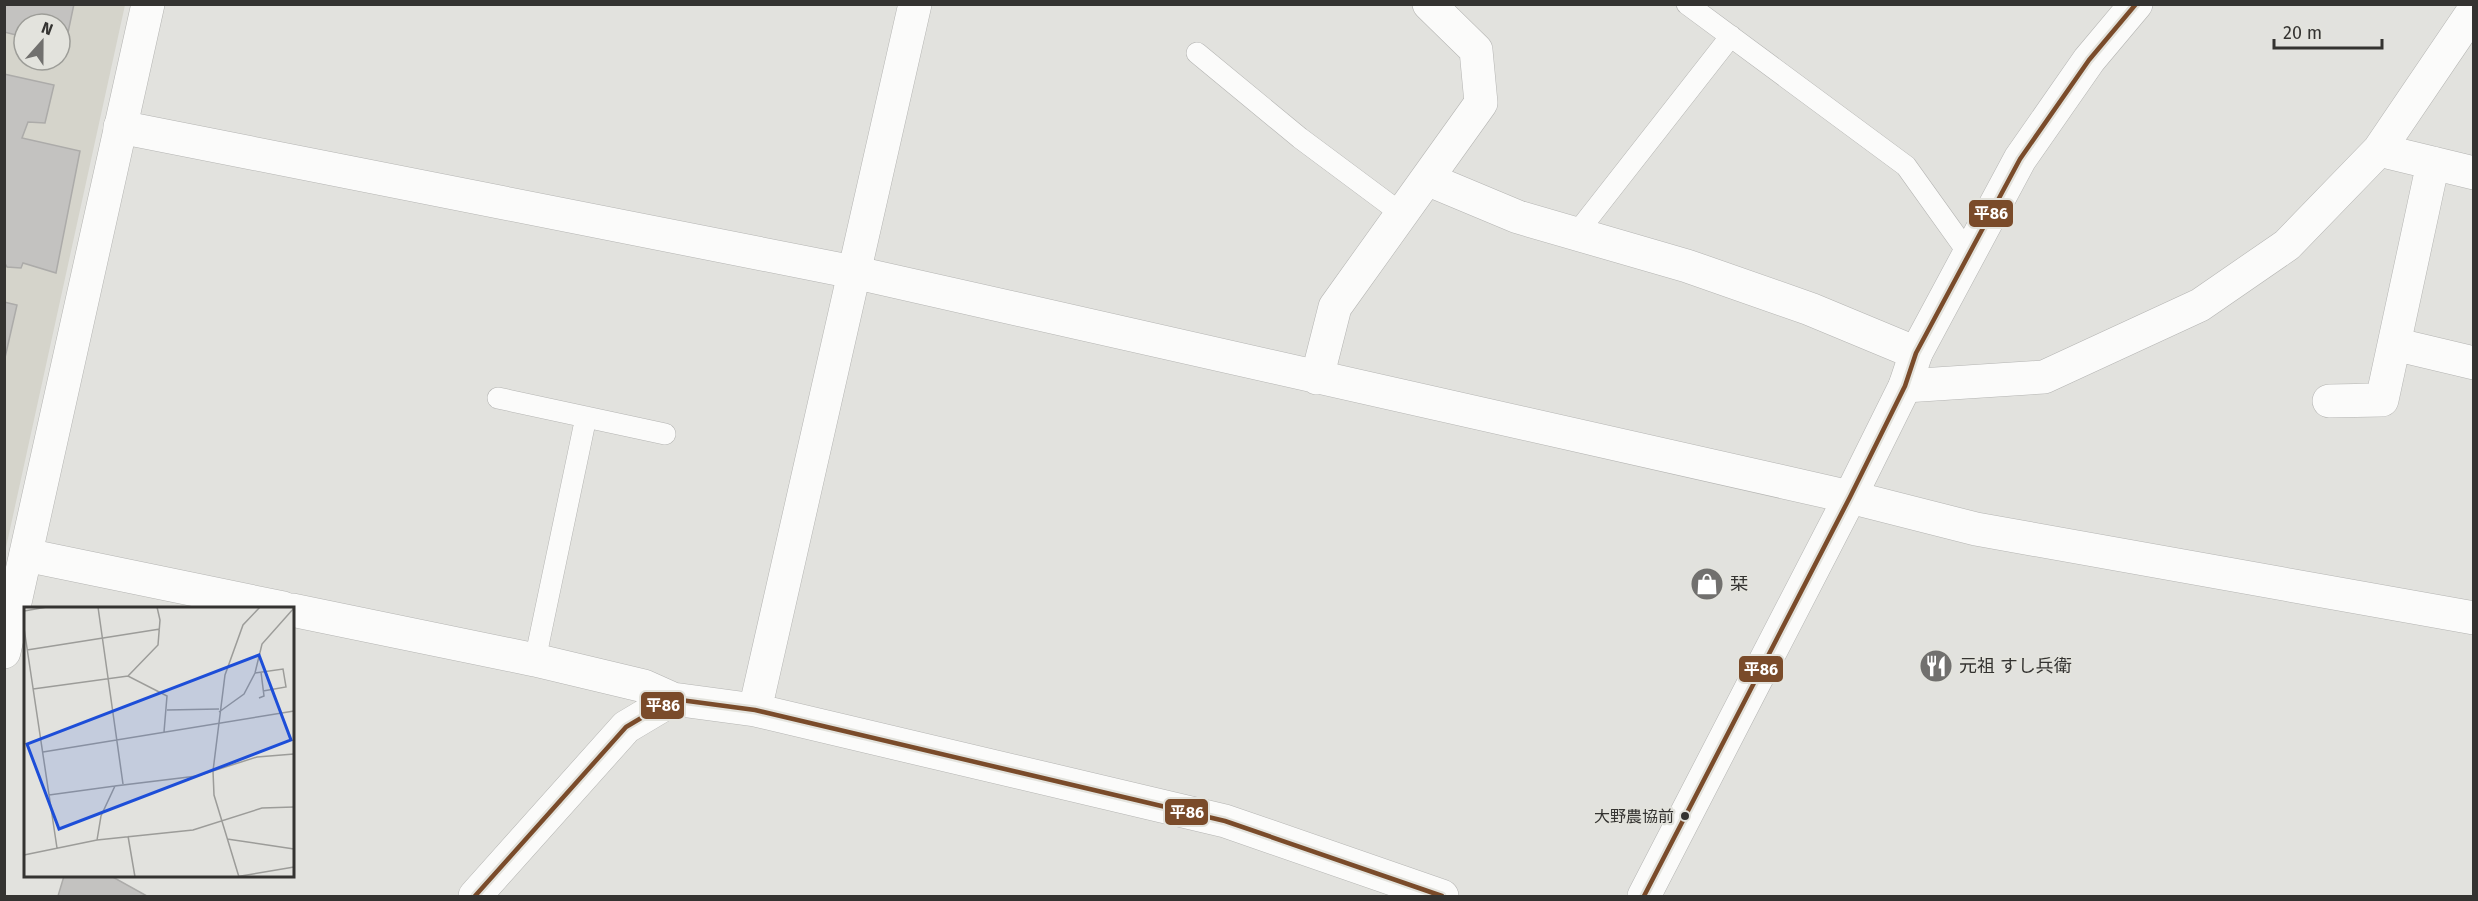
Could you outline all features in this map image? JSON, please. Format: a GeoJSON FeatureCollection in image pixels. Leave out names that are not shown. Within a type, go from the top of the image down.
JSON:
{"type":"FeatureCollection","features":[{"type":"Feature","properties":{"kind":"street"},"geometry":{"type":"LineString","coordinates":[[4,652],[148,4]]}},
{"type":"Feature","properties":{"kind":"street"},"geometry":{"type":"LineString","coordinates":[[755,710],[915,4]]}},
{"type":"Feature","properties":{"kind":"street"},"geometry":{"type":"LineString","coordinates":[[1317,378],[1335,306],[1481,103],[1476,50],[1429,4]]}},
{"type":"Feature","properties":{"kind":"street"},"geometry":{"type":"LineString","coordinates":[[1644,897],[1850,497],[1905,386],[1916,353],[1968,254],[2026,150],[2089,60],[2136,4]]}},
{"type":"Feature","properties":{"kind":"street"},"geometry":{"type":"LineString","coordinates":[[1905,386],[2044,377],[2200,305],[2287,245],[2379,150],[2474,10]]}},
{"type":"Feature","properties":{"kind":"street"},"geometry":{"type":"LineString","coordinates":[[120,127],[853,272],[1850,497],[1976,529],[2474,618]]}},
{"type":"Feature","properties":{"kind":"street"},"geometry":{"type":"LineString","coordinates":[[2379,150],[2474,173]]}},
{"type":"Feature","properties":{"kind":"street"},"geometry":{"type":"LineString","coordinates":[[2329,401],[2382,400],[2433,163]]}},
{"type":"Feature","properties":{"kind":"street"},"geometry":{"type":"LineString","coordinates":[[1426,179],[1518,218],[1698,270],[1810,309],[1916,353]]}},
{"type":"Feature","properties":{"kind":"street"},"geometry":{"type":"LineString","coordinates":[[2394,344],[2474,363]]}},
{"type":"Feature","properties":{"kind":"street"},"geometry":{"type":"LineString","coordinates":[[26,555],[273,607]]}},
{"type":"Feature","properties":{"kind":"street"},"geometry":{"type":"LineString","coordinates":[[294,610],[535,660],[644,686],[673,699],[755,710],[1225,821],[1442,897]]}},
{"type":"Feature","properties":{"kind":"street"},"geometry":{"type":"LineString","coordinates":[[475,897],[626,727],[673,699]]}},
{"type":"Feature","properties":{"kind":"lane"},"geometry":{"type":"LineString","coordinates":[[1687,4],[1722,22],[1906,166],[1968,254]]}},
{"type":"Feature","properties":{"kind":"lane"},"geometry":{"type":"LineString","coordinates":[[1576,234],[1722,22]]}},
{"type":"Feature","properties":{"kind":"lane"},"geometry":{"type":"LineString","coordinates":[[1197,53],[1300,138],[1401,214]]}},
{"type":"Feature","properties":{"kind":"lane"},"geometry":{"type":"LineString","coordinates":[[498,398],[665,434]]}},
{"type":"Feature","properties":{"kind":"lane"},"geometry":{"type":"LineString","coordinates":[[535,660],[586,417]]}},
{"type":"Feature","properties":{"kind":"shaded area"},"geometry":{"type":"Polygon","coordinates":[[[5,5],[125,5],[5,552],[5,5]]]}},
{"type":"Feature","properties":{"kind":"building"},"geometry":{"type":"Polygon","coordinates":[[[4,4],[74,4],[72,14],[12,12],[12,34],[4,32],[4,4]]]}},
{"type":"Feature","properties":{"kind":"building"},"geometry":{"type":"Polygon","coordinates":[[[4,74],[54,85],[45,123],[28,122],[22,138],[80,151],[56,273],[23,263],[21,268],[7,267],[4,262],[4,74]]]}},
{"type":"Feature","properties":{"kind":"building"},"geometry":{"type":"Polygon","coordinates":[[[4,302],[17,305],[4,362],[4,302]]]}},
{"type":"Feature","properties":{"kind":"building"},"geometry":{"type":"Polygon","coordinates":[[[64,877],[113,877],[147,896],[58,896],[64,877]]]}},
{"type":"Feature","properties":{"kind":"transit line","name":"平86"},"geometry":{"type":"LineString","coordinates":[[1644,896],[1850,497],[1905,386],[1916,353],[2020,159],[2089,60],[2136,4]]}},
{"type":"Feature","properties":{"kind":"transit line","name":"平86"},"geometry":{"type":"LineString","coordinates":[[475,896],[626,727],[673,699],[755,710],[1225,821],[1442,896]]}},
{"type":"Feature","properties":{"kind":"place","name":"栞"},"geometry":{"type":"Point","coordinates":[1707,584]}},
{"type":"Feature","properties":{"kind":"place","name":"元祖 すし兵衛"},"geometry":{"type":"Point","coordinates":[1936,666]}},
{"type":"Feature","properties":{"kind":"place","name":"大野農協前"},"geometry":{"type":"Point","coordinates":[1685,816]}}]}
